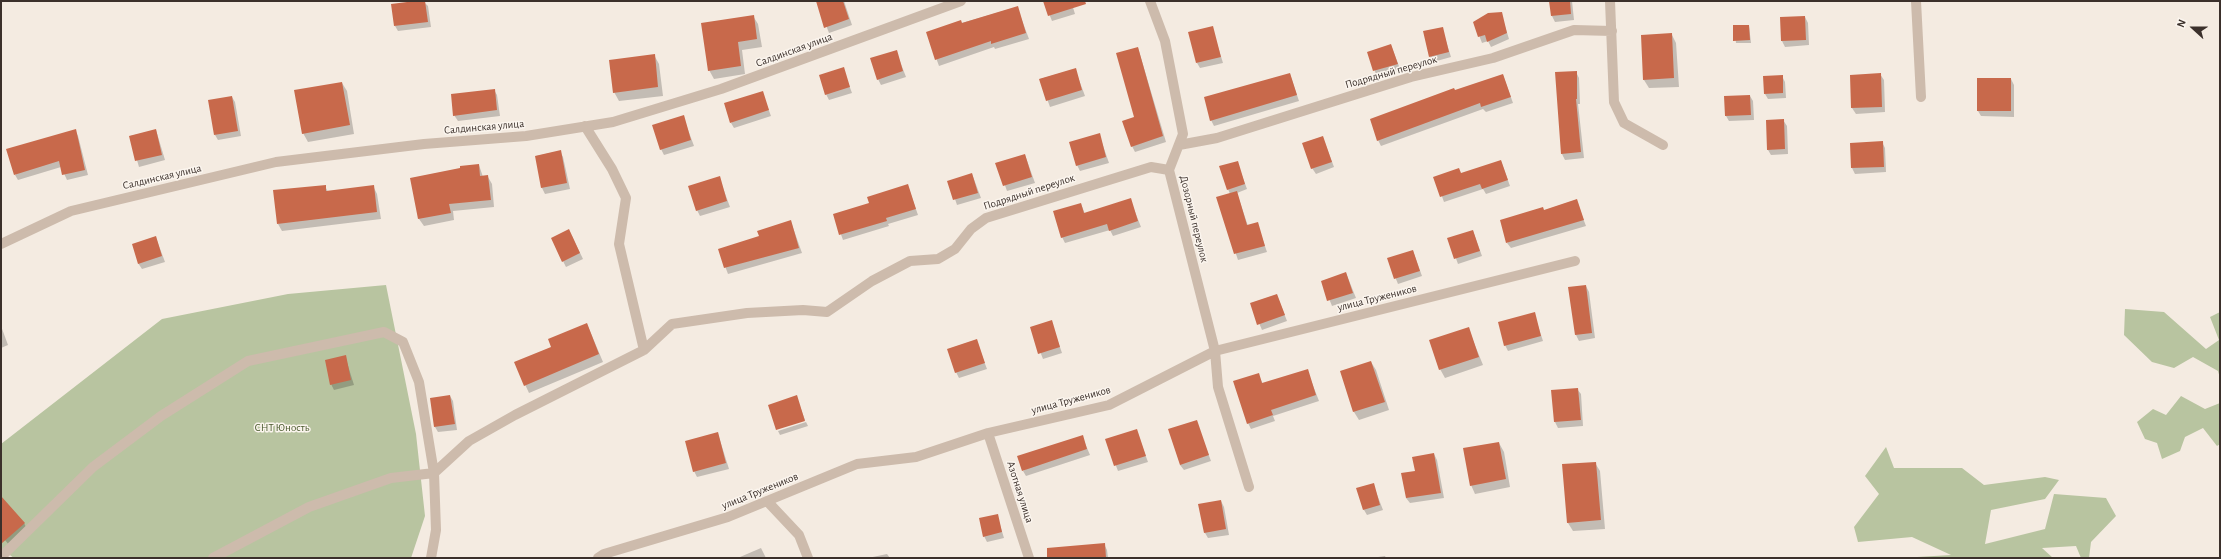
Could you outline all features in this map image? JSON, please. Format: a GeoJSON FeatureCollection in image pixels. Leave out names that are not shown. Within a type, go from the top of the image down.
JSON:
{"type":"FeatureCollection","features":[{"type":"Feature","properties":{"kind":"street","name":"Салдинская улица"},"geometry":{"type":"LineString","coordinates":[[1,244],[71,211],[276,162],[424,144],[526,136],[613,122],[721,89],[961,1]]}},
{"type":"Feature","properties":{"kind":"street","name":"Дозорный переулок"},"geometry":{"type":"LineString","coordinates":[[1150,1],[1165,42],[1183,134],[1169,170],[1215,351],[1218,388],[1249,487]]}},
{"type":"Feature","properties":{"kind":"street"},"geometry":{"type":"LineString","coordinates":[[1610,1],[1614,102],[1624,123],[1663,145]]}},
{"type":"Feature","properties":{"kind":"street"},"geometry":{"type":"LineString","coordinates":[[1916,1],[1921,97]]}},
{"type":"Feature","properties":{"kind":"street","name":"Подрядный переулок"},"geometry":{"type":"LineString","coordinates":[[1179,145],[1217,138],[1411,77],[1492,58],[1574,30],[1612,31]]}},
{"type":"Feature","properties":{"kind":"street"},"geometry":{"type":"LineString","coordinates":[[213,558],[309,507],[391,478],[434,473],[469,441],[515,415],[644,350],[619,244],[626,198],[612,169],[585,126]]}},
{"type":"Feature","properties":{"kind":"street","name":"Подрядный переулок"},"geometry":{"type":"LineString","coordinates":[[644,350],[672,324],[747,313],[803,310],[827,312],[872,281],[910,261],[938,260],[955,249],[971,229],[986,218],[1151,167],[1169,170]]}},
{"type":"Feature","properties":{"kind":"street","name":"улица Тружеников"},"geometry":{"type":"LineString","coordinates":[[598,558],[604,554],[728,517],[857,464],[916,457],[988,433],[1109,405],[1215,351],[1574,261]]}},
{"type":"Feature","properties":{"kind":"street"},"geometry":{"type":"LineString","coordinates":[[1,557],[93,467],[161,416],[248,362],[326,343],[384,332],[403,342],[419,382],[434,473],[436,530],[431,558]]}},
{"type":"Feature","properties":{"kind":"street","name":"Азотная улица"},"geometry":{"type":"LineString","coordinates":[[988,433],[1029,558]]}},
{"type":"Feature","properties":{"kind":"street"},"geometry":{"type":"LineString","coordinates":[[767,501],[798,535],[808,558]]}},
{"type":"Feature","properties":{"kind":"green space","name":"СНТ Юность"},"geometry":{"type":"Polygon","coordinates":[[[386,285],[416,434],[425,516],[411,558],[14,558],[1,549],[1,444],[162,319],[288,294],[386,285]]]}},
{"type":"Feature","properties":{"kind":"green space"},"geometry":{"type":"Polygon","coordinates":[[[2125,309],[2164,312],[2206,349],[2219,340],[2210,317],[2220,312],[2220,378],[2218,371],[2193,357],[2174,368],[2152,362],[2124,335],[2125,309]]]}},
{"type":"Feature","properties":{"kind":"green space"},"geometry":{"type":"Polygon","coordinates":[[[2181,396],[2205,409],[2220,403],[2220,444],[2217,446],[2203,428],[2185,437],[2180,451],[2162,459],[2157,443],[2145,439],[2137,422],[2153,409],[2166,415],[2181,396]]]}},
{"type":"Feature","properties":{"kind":"green space"},"geometry":{"type":"Polygon","coordinates":[[[1886,447],[1894,468],[1962,468],[1984,485],[2045,477],[2059,480],[2045,499],[1991,510],[1985,544],[2045,529],[2054,494],[2106,498],[2116,516],[2091,542],[2089,558],[2081,558],[2076,546],[2042,548],[2053,558],[1900,558],[1951,555],[1912,537],[1858,542],[1854,527],[1879,494],[1865,476],[1886,447]]]}},
{"type":"Feature","properties":{"kind":"building"},"geometry":{"type":"Polygon","coordinates":[[[425,1],[428,22],[394,26],[391,4],[425,1]]]}},
{"type":"Feature","properties":{"kind":"building"},"geometry":{"type":"Polygon","coordinates":[[[816,1],[843,1],[849,19],[824,28],[816,1]]]}},
{"type":"Feature","properties":{"kind":"building"},"geometry":{"type":"Polygon","coordinates":[[[1043,1],[1085,1],[1086,4],[1048,16],[1043,1]]]}},
{"type":"Feature","properties":{"kind":"building"},"geometry":{"type":"Polygon","coordinates":[[[1549,1],[1570,1],[1571,14],[1551,16],[1549,1]]]}},
{"type":"Feature","properties":{"kind":"building"},"geometry":{"type":"Polygon","coordinates":[[[1018,6],[1026,33],[991,44],[991,41],[935,60],[926,32],[961,20],[962,23],[1018,6]]]}},
{"type":"Feature","properties":{"kind":"building"},"geometry":{"type":"Polygon","coordinates":[[[1502,12],[1507,33],[1487,42],[1485,35],[1478,37],[1473,22],[1488,13],[1502,12]]]}},
{"type":"Feature","properties":{"kind":"building"},"geometry":{"type":"Polygon","coordinates":[[[754,15],[757,39],[738,42],[741,66],[708,71],[701,23],[754,15]]]}},
{"type":"Feature","properties":{"kind":"building"},"geometry":{"type":"Polygon","coordinates":[[[1805,16],[1806,40],[1781,41],[1780,17],[1805,16]]]}},
{"type":"Feature","properties":{"kind":"building"},"geometry":{"type":"Polygon","coordinates":[[[1733,25],[1749,25],[1750,40],[1733,41],[1733,25]]]}},
{"type":"Feature","properties":{"kind":"building"},"geometry":{"type":"Polygon","coordinates":[[[1213,26],[1221,57],[1196,63],[1188,32],[1213,26]]]}},
{"type":"Feature","properties":{"kind":"building"},"geometry":{"type":"Polygon","coordinates":[[[1443,27],[1449,52],[1429,57],[1423,31],[1443,27]]]}},
{"type":"Feature","properties":{"kind":"building"},"geometry":{"type":"Polygon","coordinates":[[[1672,33],[1674,78],[1643,80],[1641,35],[1672,33]]]}},
{"type":"Feature","properties":{"kind":"building"},"geometry":{"type":"Polygon","coordinates":[[[1391,44],[1398,64],[1373,71],[1367,52],[1391,44]]]}},
{"type":"Feature","properties":{"kind":"building"},"geometry":{"type":"Polygon","coordinates":[[[1138,47],[1163,136],[1131,147],[1122,121],[1134,117],[1116,53],[1138,47]]]}},
{"type":"Feature","properties":{"kind":"building"},"geometry":{"type":"Polygon","coordinates":[[[897,50],[903,71],[877,80],[870,58],[897,50]]]}},
{"type":"Feature","properties":{"kind":"building"},"geometry":{"type":"Polygon","coordinates":[[[655,54],[658,87],[613,93],[609,60],[655,54]]]}},
{"type":"Feature","properties":{"kind":"building"},"geometry":{"type":"Polygon","coordinates":[[[844,67],[850,87],[825,95],[819,75],[844,67]]]}},
{"type":"Feature","properties":{"kind":"building"},"geometry":{"type":"Polygon","coordinates":[[[1076,68],[1082,90],[1046,101],[1039,79],[1076,68]]]}},
{"type":"Feature","properties":{"kind":"building"},"geometry":{"type":"Polygon","coordinates":[[[1577,71],[1576,99],[1581,152],[1561,154],[1555,72],[1577,71]]]}},
{"type":"Feature","properties":{"kind":"building"},"geometry":{"type":"Polygon","coordinates":[[[1290,73],[1297,95],[1210,121],[1204,97],[1290,73]]]}},
{"type":"Feature","properties":{"kind":"building"},"geometry":{"type":"Polygon","coordinates":[[[1881,73],[1882,107],[1851,108],[1850,75],[1881,73]]]}},
{"type":"Feature","properties":{"kind":"building"},"geometry":{"type":"Polygon","coordinates":[[[1503,74],[1511,97],[1481,107],[1480,103],[1377,141],[1370,119],[1454,88],[1455,90],[1503,74]]]}},
{"type":"Feature","properties":{"kind":"building"},"geometry":{"type":"Polygon","coordinates":[[[1783,75],[1783,93],[1764,94],[1763,76],[1783,75]]]}},
{"type":"Feature","properties":{"kind":"building"},"geometry":{"type":"Polygon","coordinates":[[[1977,78],[2011,78],[2011,111],[1977,111],[1977,78]]]}},
{"type":"Feature","properties":{"kind":"building"},"geometry":{"type":"Polygon","coordinates":[[[342,82],[350,125],[302,134],[294,90],[342,82]]]}},
{"type":"Feature","properties":{"kind":"building"},"geometry":{"type":"Polygon","coordinates":[[[495,89],[497,110],[453,116],[451,94],[495,89]]]}},
{"type":"Feature","properties":{"kind":"building"},"geometry":{"type":"Polygon","coordinates":[[[763,91],[769,110],[730,123],[724,103],[763,91]]]}},
{"type":"Feature","properties":{"kind":"building"},"geometry":{"type":"Polygon","coordinates":[[[1750,95],[1751,115],[1725,116],[1724,96],[1750,95]]]}},
{"type":"Feature","properties":{"kind":"building"},"geometry":{"type":"Polygon","coordinates":[[[232,96],[238,131],[214,135],[208,100],[232,96]]]}},
{"type":"Feature","properties":{"kind":"building"},"geometry":{"type":"Polygon","coordinates":[[[684,115],[691,140],[660,150],[652,125],[684,115]]]}},
{"type":"Feature","properties":{"kind":"building"},"geometry":{"type":"Polygon","coordinates":[[[1784,119],[1785,149],[1767,150],[1766,120],[1784,119]]]}},
{"type":"Feature","properties":{"kind":"building"},"geometry":{"type":"Polygon","coordinates":[[[76,129],[85,170],[62,175],[59,161],[14,175],[6,149],[76,129]]]}},
{"type":"Feature","properties":{"kind":"building"},"geometry":{"type":"Polygon","coordinates":[[[156,129],[162,155],[135,161],[129,136],[156,129]]]}},
{"type":"Feature","properties":{"kind":"building"},"geometry":{"type":"Polygon","coordinates":[[[1100,133],[1106,157],[1076,166],[1069,142],[1100,133]]]}},
{"type":"Feature","properties":{"kind":"building"},"geometry":{"type":"Polygon","coordinates":[[[1323,136],[1332,162],[1311,169],[1302,143],[1323,136]]]}},
{"type":"Feature","properties":{"kind":"building"},"geometry":{"type":"Polygon","coordinates":[[[1883,141],[1884,167],[1851,168],[1850,143],[1883,141]]]}},
{"type":"Feature","properties":{"kind":"building"},"geometry":{"type":"Polygon","coordinates":[[[561,150],[567,183],[541,188],[535,156],[561,150]]]}},
{"type":"Feature","properties":{"kind":"building"},"geometry":{"type":"Polygon","coordinates":[[[1025,154],[1032,177],[1003,186],[995,163],[1025,154]]]}},
{"type":"Feature","properties":{"kind":"building"},"geometry":{"type":"Polygon","coordinates":[[[1501,160],[1508,180],[1482,189],[1480,184],[1440,197],[1433,177],[1459,168],[1461,173],[1501,160]]]}},
{"type":"Feature","properties":{"kind":"building"},"geometry":{"type":"Polygon","coordinates":[[[1238,161],[1245,184],[1227,190],[1219,166],[1238,161]]]}},
{"type":"Feature","properties":{"kind":"building"},"geometry":{"type":"Polygon","coordinates":[[[479,164],[480,176],[488,175],[491,200],[449,204],[451,213],[418,219],[410,178],[460,168],[460,166],[479,164]]]}},
{"type":"Feature","properties":{"kind":"building"},"geometry":{"type":"Polygon","coordinates":[[[972,173],[978,193],[953,200],[947,181],[972,173]]]}},
{"type":"Feature","properties":{"kind":"building"},"geometry":{"type":"Polygon","coordinates":[[[720,176],[727,201],[696,211],[688,186],[720,176]]]}},
{"type":"Feature","properties":{"kind":"building"},"geometry":{"type":"Polygon","coordinates":[[[908,184],[916,209],[886,218],[887,221],[839,235],[833,214],[869,203],[867,197],[908,184]]]}},
{"type":"Feature","properties":{"kind":"building"},"geometry":{"type":"Polygon","coordinates":[[[326,185],[326,191],[374,185],[377,212],[277,224],[273,190],[326,185]]]}},
{"type":"Feature","properties":{"kind":"building"},"geometry":{"type":"Polygon","coordinates":[[[1237,191],[1247,225],[1258,222],[1265,246],[1234,254],[1216,197],[1237,191]]]}},
{"type":"Feature","properties":{"kind":"building"},"geometry":{"type":"Polygon","coordinates":[[[1131,198],[1138,221],[1109,231],[1107,224],[1061,238],[1053,211],[1081,203],[1084,213],[1131,198]]]}},
{"type":"Feature","properties":{"kind":"building"},"geometry":{"type":"Polygon","coordinates":[[[1577,199],[1584,220],[1506,243],[1500,220],[1543,207],[1544,210],[1577,199]]]}},
{"type":"Feature","properties":{"kind":"building"},"geometry":{"type":"Polygon","coordinates":[[[791,220],[799,248],[724,268],[718,249],[759,236],[757,231],[791,220]]]}},
{"type":"Feature","properties":{"kind":"building"},"geometry":{"type":"Polygon","coordinates":[[[569,229],[580,253],[562,262],[551,238],[569,229]]]}},
{"type":"Feature","properties":{"kind":"building"},"geometry":{"type":"Polygon","coordinates":[[[1473,230],[1480,251],[1454,259],[1447,238],[1473,230]]]}},
{"type":"Feature","properties":{"kind":"building"},"geometry":{"type":"Polygon","coordinates":[[[156,236],[162,256],[138,264],[132,244],[156,236]]]}},
{"type":"Feature","properties":{"kind":"building"},"geometry":{"type":"Polygon","coordinates":[[[1413,250],[1420,271],[1394,279],[1387,258],[1413,250]]]}},
{"type":"Feature","properties":{"kind":"building"},"geometry":{"type":"Polygon","coordinates":[[[1346,272],[1353,293],[1327,301],[1321,281],[1346,272]]]}},
{"type":"Feature","properties":{"kind":"building"},"geometry":{"type":"Polygon","coordinates":[[[1586,285],[1592,333],[1575,335],[1568,287],[1586,285]]]}},
{"type":"Feature","properties":{"kind":"building"},"geometry":{"type":"Polygon","coordinates":[[[1277,294],[1285,315],[1257,325],[1250,303],[1277,294]]]}},
{"type":"Feature","properties":{"kind":"building"},"geometry":{"type":"Polygon","coordinates":[[[1535,312],[1541,336],[1504,346],[1498,322],[1535,312]]]}},
{"type":"Feature","properties":{"kind":"building"},"geometry":{"type":"Polygon","coordinates":[[[1052,320],[1060,347],[1038,354],[1030,327],[1052,320]]]}},
{"type":"Feature","properties":{"kind":"building"},"geometry":{"type":"Polygon","coordinates":[[[587,323],[599,354],[524,386],[514,362],[551,347],[548,339],[587,323]]]}},
{"type":"Feature","properties":{"kind":"building"},"geometry":{"type":"Polygon","coordinates":[[[1469,327],[1479,357],[1439,370],[1429,340],[1469,327]]]}},
{"type":"Feature","properties":{"kind":"building"},"geometry":{"type":"Polygon","coordinates":[[[977,339],[985,363],[955,373],[947,349],[977,339]]]}},
{"type":"Feature","properties":{"kind":"building"},"geometry":{"type":"Polygon","coordinates":[[[346,355],[351,380],[330,385],[325,360],[346,355]]]}},
{"type":"Feature","properties":{"kind":"building"},"geometry":{"type":"Polygon","coordinates":[[[1371,361],[1385,402],[1353,412],[1340,371],[1371,361]]]}},
{"type":"Feature","properties":{"kind":"building"},"geometry":{"type":"Polygon","coordinates":[[[1308,369],[1316,395],[1271,410],[1273,415],[1247,424],[1233,381],[1259,373],[1262,383],[1308,369]]]}},
{"type":"Feature","properties":{"kind":"building"},"geometry":{"type":"Polygon","coordinates":[[[1578,388],[1581,420],[1554,422],[1551,390],[1578,388]]]}},
{"type":"Feature","properties":{"kind":"building"},"geometry":{"type":"Polygon","coordinates":[[[450,395],[455,424],[434,427],[430,398],[450,395]]]}},
{"type":"Feature","properties":{"kind":"building"},"geometry":{"type":"Polygon","coordinates":[[[797,395],[805,421],[776,430],[768,405],[797,395]]]}},
{"type":"Feature","properties":{"kind":"building"},"geometry":{"type":"Polygon","coordinates":[[[1197,420],[1209,455],[1180,465],[1168,429],[1197,420]]]}},
{"type":"Feature","properties":{"kind":"building"},"geometry":{"type":"Polygon","coordinates":[[[1137,429],[1146,456],[1114,466],[1105,439],[1137,429]]]}},
{"type":"Feature","properties":{"kind":"building"},"geometry":{"type":"Polygon","coordinates":[[[718,432],[726,463],[693,472],[685,441],[718,432]]]}},
{"type":"Feature","properties":{"kind":"building"},"geometry":{"type":"Polygon","coordinates":[[[1083,435],[1087,449],[1022,471],[1017,456],[1083,435]]]}},
{"type":"Feature","properties":{"kind":"building"},"geometry":{"type":"Polygon","coordinates":[[[1499,442],[1506,479],[1470,486],[1463,448],[1499,442]]]}},
{"type":"Feature","properties":{"kind":"building"},"geometry":{"type":"Polygon","coordinates":[[[1434,453],[1441,493],[1406,498],[1401,473],[1415,471],[1412,457],[1434,453]]]}},
{"type":"Feature","properties":{"kind":"building"},"geometry":{"type":"Polygon","coordinates":[[[1596,462],[1601,520],[1567,523],[1562,464],[1596,462]]]}},
{"type":"Feature","properties":{"kind":"building"},"geometry":{"type":"Polygon","coordinates":[[[1374,483],[1380,505],[1363,510],[1356,488],[1374,483]]]}},
{"type":"Feature","properties":{"kind":"building"},"geometry":{"type":"Polygon","coordinates":[[[1,496],[25,523],[1,544],[1,496]]]}},
{"type":"Feature","properties":{"kind":"building"},"geometry":{"type":"Polygon","coordinates":[[[1221,500],[1226,529],[1204,533],[1198,504],[1221,500]]]}},
{"type":"Feature","properties":{"kind":"building"},"geometry":{"type":"Polygon","coordinates":[[[998,514],[1002,532],[983,537],[979,518],[998,514]]]}},
{"type":"Feature","properties":{"kind":"building"},"geometry":{"type":"Polygon","coordinates":[[[1105,543],[1106,558],[1047,558],[1047,548],[1105,543]]]}}]}
